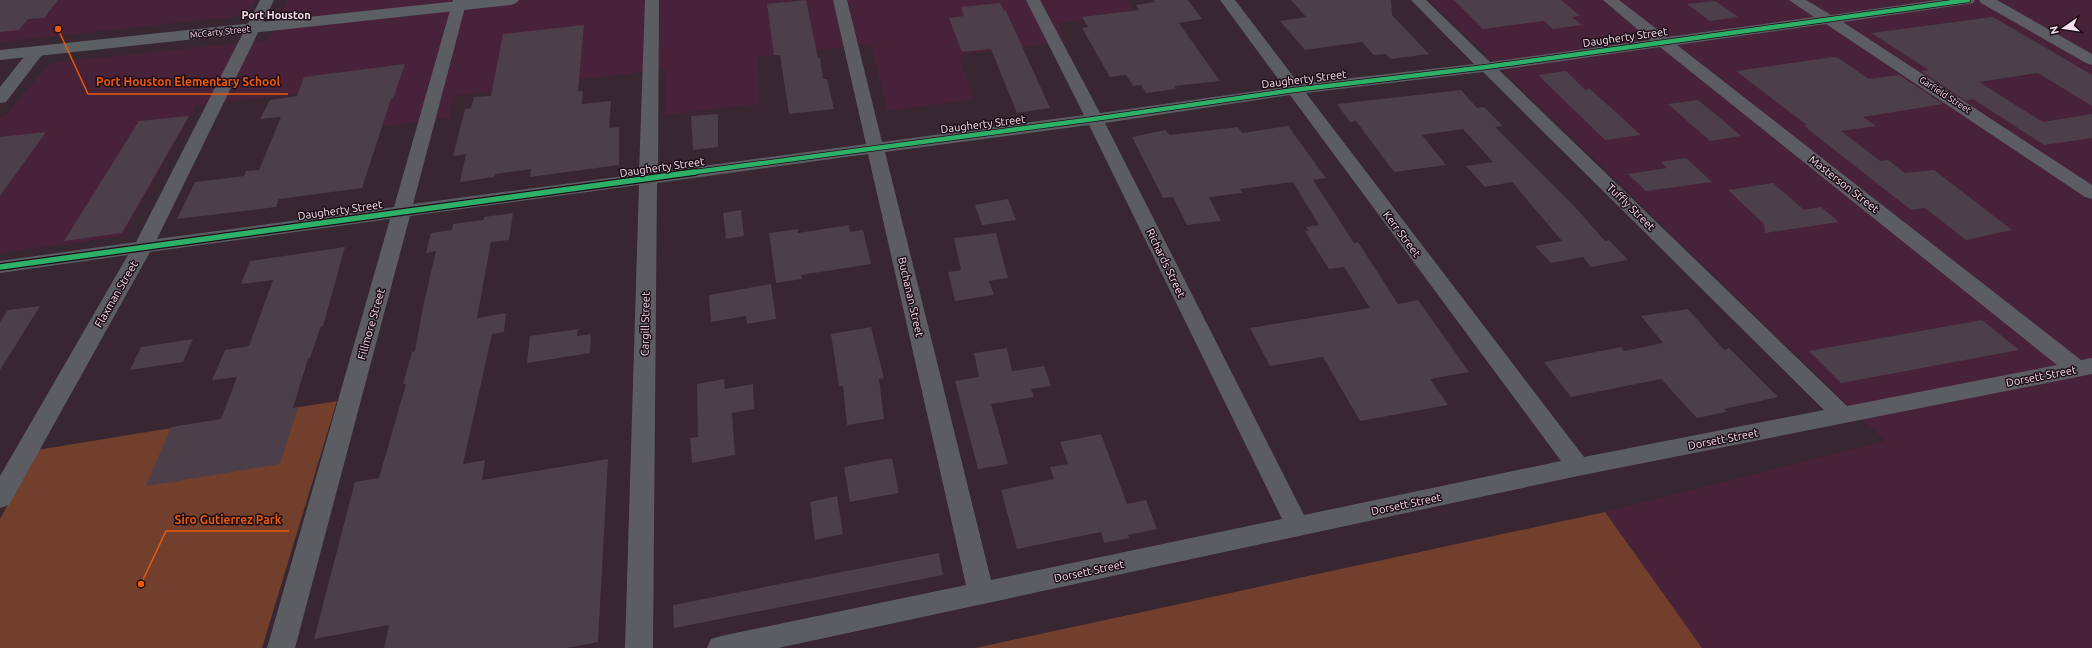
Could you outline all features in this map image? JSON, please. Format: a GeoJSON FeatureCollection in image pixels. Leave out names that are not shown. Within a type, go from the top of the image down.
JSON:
{"type":"FeatureCollection","features":[{"type":"Feature","properties":{"kind":"main road","name":"McCarty Street"},"geometry":{"type":"LineString","coordinates":[[0,54],[252,29],[459,3],[511,0]]}},
{"type":"Feature","properties":{"kind":"street","name":"Flaxman Street"},"geometry":{"type":"LineString","coordinates":[[0,498],[143,247],[267,0]]}},
{"type":"Feature","properties":{"kind":"street","name":"Cargill Street"},"geometry":{"type":"LineString","coordinates":[[639,648],[647,179],[652,0]]}},
{"type":"Feature","properties":{"kind":"street","name":"Buchanan Street"},"geometry":{"type":"LineString","coordinates":[[840,0],[981,593]]}},
{"type":"Feature","properties":{"kind":"street","name":"Richards Street"},"geometry":{"type":"LineString","coordinates":[[1033,0],[1298,527]]}},
{"type":"Feature","properties":{"kind":"street","name":"Kerr Street"},"geometry":{"type":"LineString","coordinates":[[1227,0],[1578,467]]}},
{"type":"Feature","properties":{"kind":"street","name":"Tuffly Street"},"geometry":{"type":"LineString","coordinates":[[1418,0],[1843,415]]}},
{"type":"Feature","properties":{"kind":"street","name":"Masterson Street"},"geometry":{"type":"LineString","coordinates":[[1610,0],[2084,367]]}},
{"type":"Feature","properties":{"kind":"street","name":"Garfield Street"},"geometry":{"type":"LineString","coordinates":[[1796,0],[1827,18],[2092,193]]}},
{"type":"Feature","properties":{"kind":"street","name":"Daugherty Street"},"geometry":{"type":"LineString","coordinates":[[0,267],[403,211],[1094,119],[1294,90],[1486,66],[1827,18],[1968,0]]}},
{"type":"Feature","properties":{"kind":"street"},"geometry":{"type":"LineString","coordinates":[[1986,0],[2092,60]]}},
{"type":"Feature","properties":{"kind":"street","name":"Fillmore Street"},"geometry":{"type":"LineString","coordinates":[[281,648],[403,211],[459,3]]}},
{"type":"Feature","properties":{"kind":"street"},"geometry":{"type":"LineString","coordinates":[[0,98],[37,51]]}},
{"type":"Feature","properties":{"kind":"street","name":"Dorsett Street"},"geometry":{"type":"LineString","coordinates":[[721,648],[1578,467],[2084,367]]}},
{"type":"Feature","properties":{"kind":"shaded area"},"geometry":{"type":"Polygon","coordinates":[[[0,0],[256,0],[250,11],[232,17],[0,42],[0,0]]]}},
{"type":"Feature","properties":{"kind":"shaded area"},"geometry":{"type":"Polygon","coordinates":[[[287,0],[1127,0],[1135,14],[1058,23],[1066,42],[959,55],[974,99],[887,111],[871,44],[757,57],[759,104],[665,115],[665,69],[454,96],[449,118],[311,135],[329,90],[196,106],[123,236],[0,253],[0,117],[5,116],[47,66],[58,62],[269,40],[287,0]]]}},
{"type":"Feature","properties":{"kind":"shaded area"},"geometry":{"type":"Polygon","coordinates":[[[1430,0],[2092,0],[2092,648],[1702,648],[1605,512],[1885,441],[1430,0]]]}},
{"type":"Feature","properties":{"kind":"shaded area"},"geometry":{"type":"Polygon","coordinates":[[[337,401],[262,648],[0,648],[0,519],[37,450],[337,401]]]}},
{"type":"Feature","properties":{"kind":"shaded area"},"geometry":{"type":"Polygon","coordinates":[[[1605,512],[1702,648],[975,648],[1605,512]]]}},
{"type":"Feature","properties":{"kind":"building"},"geometry":{"type":"Polygon","coordinates":[[[0,0],[58,0],[44,18],[28,19],[19,30],[0,32],[0,0]]]}},
{"type":"Feature","properties":{"kind":"building"},"geometry":{"type":"Polygon","coordinates":[[[806,0],[818,58],[820,58],[823,79],[827,79],[834,109],[789,114],[780,55],[774,55],[767,4],[806,0]]]}},
{"type":"Feature","properties":{"kind":"building"},"geometry":{"type":"Polygon","coordinates":[[[1153,0],[1188,0],[1202,19],[1179,23],[1220,81],[1174,86],[1176,89],[1146,93],[1141,85],[1133,86],[1126,75],[1110,77],[1082,28],[1088,27],[1082,17],[1139,10],[1136,5],[1155,2],[1153,0]]]}},
{"type":"Feature","properties":{"kind":"building"},"geometry":{"type":"Polygon","coordinates":[[[1291,0],[1391,0],[1392,15],[1429,54],[1391,59],[1386,54],[1374,55],[1362,42],[1305,50],[1280,21],[1306,17],[1291,0]]]}},
{"type":"Feature","properties":{"kind":"building"},"geometry":{"type":"Polygon","coordinates":[[[1454,0],[1561,0],[1580,16],[1572,17],[1582,25],[1553,29],[1544,21],[1483,29],[1454,0]]]}},
{"type":"Feature","properties":{"kind":"building"},"geometry":{"type":"Polygon","coordinates":[[[1715,1],[1738,17],[1710,21],[1687,4],[1715,1]]]}},
{"type":"Feature","properties":{"kind":"building"},"geometry":{"type":"Polygon","coordinates":[[[1000,3],[1004,11],[1006,11],[1050,108],[1017,113],[991,49],[962,52],[949,18],[964,16],[961,7],[1000,3]]]}},
{"type":"Feature","properties":{"kind":"building"},"geometry":{"type":"Polygon","coordinates":[[[1993,17],[2092,75],[2092,106],[2038,73],[1979,82],[2043,122],[2092,114],[2092,138],[2044,145],[1973,99],[1966,101],[1921,71],[1929,70],[1871,33],[1993,17]]]}},
{"type":"Feature","properties":{"kind":"building"},"geometry":{"type":"Polygon","coordinates":[[[584,25],[578,91],[583,91],[582,104],[611,101],[609,128],[619,127],[619,165],[530,177],[531,169],[495,174],[494,177],[460,182],[466,154],[453,156],[465,109],[471,108],[474,97],[491,96],[503,34],[584,25]]]}},
{"type":"Feature","properties":{"kind":"building"},"geometry":{"type":"Polygon","coordinates":[[[1833,57],[1838,58],[1869,79],[1899,75],[1943,104],[1863,117],[1876,126],[1841,131],[1880,161],[1888,160],[1905,173],[1934,170],[2012,230],[1966,240],[1925,208],[1911,210],[1804,126],[1807,125],[1736,71],[1833,57]]]}},
{"type":"Feature","properties":{"kind":"building"},"geometry":{"type":"Polygon","coordinates":[[[405,64],[393,99],[391,99],[362,188],[279,199],[276,207],[177,219],[195,182],[244,176],[246,171],[259,170],[281,117],[260,119],[270,100],[297,96],[304,77],[405,64]]]}},
{"type":"Feature","properties":{"kind":"building"},"geometry":{"type":"Polygon","coordinates":[[[1566,71],[1585,90],[1590,89],[1641,135],[1605,140],[1538,75],[1566,71]]]}},
{"type":"Feature","properties":{"kind":"building"},"geometry":{"type":"Polygon","coordinates":[[[1461,90],[1477,108],[1484,107],[1503,126],[1495,127],[1575,207],[1605,241],[1609,240],[1628,260],[1591,267],[1583,257],[1551,263],[1535,246],[1562,241],[1512,182],[1485,187],[1466,166],[1493,162],[1463,129],[1422,135],[1446,165],[1394,172],[1356,121],[1350,122],[1337,104],[1461,90]]]}},
{"type":"Feature","properties":{"kind":"building"},"geometry":{"type":"Polygon","coordinates":[[[1698,100],[1741,136],[1710,141],[1668,104],[1698,100]]]}},
{"type":"Feature","properties":{"kind":"building"},"geometry":{"type":"Polygon","coordinates":[[[718,114],[718,147],[693,150],[691,116],[718,114]]]}},
{"type":"Feature","properties":{"kind":"building"},"geometry":{"type":"Polygon","coordinates":[[[189,116],[122,233],[64,241],[139,121],[189,116]]]}},
{"type":"Feature","properties":{"kind":"building"},"geometry":{"type":"Polygon","coordinates":[[[1288,126],[1326,178],[1313,180],[1354,243],[1358,242],[1398,304],[1418,300],[1469,372],[1430,379],[1448,405],[1360,421],[1323,357],[1270,366],[1250,328],[1370,308],[1344,267],[1329,269],[1305,231],[1309,231],[1306,227],[1319,225],[1293,182],[1240,189],[1242,193],[1209,197],[1221,221],[1187,225],[1173,197],[1163,198],[1132,137],[1165,130],[1170,135],[1238,127],[1242,133],[1288,126]]]}},
{"type":"Feature","properties":{"kind":"building"},"geometry":{"type":"Polygon","coordinates":[[[46,132],[0,196],[0,137],[46,132]]]}},
{"type":"Feature","properties":{"kind":"building"},"geometry":{"type":"Polygon","coordinates":[[[1686,158],[1712,182],[1646,191],[1628,174],[1667,168],[1661,162],[1686,158]]]}},
{"type":"Feature","properties":{"kind":"building"},"geometry":{"type":"Polygon","coordinates":[[[1773,183],[1804,210],[1821,207],[1839,222],[1765,233],[1764,224],[1728,190],[1773,183]]]}},
{"type":"Feature","properties":{"kind":"building"},"geometry":{"type":"Polygon","coordinates":[[[1008,199],[1016,220],[982,225],[975,205],[1008,199]]]}},
{"type":"Feature","properties":{"kind":"building"},"geometry":{"type":"Polygon","coordinates":[[[741,210],[744,236],[726,239],[723,213],[741,210]]]}},
{"type":"Feature","properties":{"kind":"building"},"geometry":{"type":"Polygon","coordinates":[[[513,213],[509,240],[491,242],[477,318],[506,313],[504,332],[492,334],[463,464],[485,460],[482,480],[608,459],[598,642],[567,648],[384,648],[389,625],[314,639],[355,482],[379,478],[406,384],[403,384],[412,352],[415,351],[423,307],[436,251],[426,253],[431,233],[452,230],[453,224],[484,220],[484,217],[513,213]]]}},
{"type":"Feature","properties":{"kind":"building"},"geometry":{"type":"Polygon","coordinates":[[[849,225],[850,232],[863,230],[871,264],[801,275],[802,279],[776,283],[769,233],[798,229],[798,233],[849,225]]]}},
{"type":"Feature","properties":{"kind":"building"},"geometry":{"type":"Polygon","coordinates":[[[996,233],[1008,278],[989,281],[994,295],[955,301],[948,272],[961,270],[954,238],[996,233]]]}},
{"type":"Feature","properties":{"kind":"building"},"geometry":{"type":"Polygon","coordinates":[[[345,247],[323,326],[321,326],[310,358],[308,359],[293,408],[298,407],[280,464],[146,486],[171,427],[221,419],[237,377],[212,380],[225,350],[249,346],[273,280],[241,284],[250,261],[345,247]]]}},
{"type":"Feature","properties":{"kind":"building"},"geometry":{"type":"Polygon","coordinates":[[[771,284],[776,319],[747,324],[746,316],[711,322],[709,295],[771,284]]]}},
{"type":"Feature","properties":{"kind":"building"},"geometry":{"type":"Polygon","coordinates":[[[40,306],[0,370],[0,322],[8,310],[40,306]]]}},
{"type":"Feature","properties":{"kind":"building"},"geometry":{"type":"Polygon","coordinates":[[[1688,309],[1724,350],[1729,348],[1778,397],[1724,409],[1727,412],[1697,418],[1661,379],[1571,397],[1544,362],[1621,347],[1624,351],[1663,343],[1641,316],[1688,309]]]}},
{"type":"Feature","properties":{"kind":"building"},"geometry":{"type":"Polygon","coordinates":[[[1982,320],[2019,350],[1841,383],[1809,351],[1982,320]]]}},
{"type":"Feature","properties":{"kind":"building"},"geometry":{"type":"Polygon","coordinates":[[[871,327],[884,378],[879,379],[884,419],[847,425],[843,386],[839,386],[831,334],[871,327]]]}},
{"type":"Feature","properties":{"kind":"building"},"geometry":{"type":"Polygon","coordinates":[[[578,329],[577,336],[591,334],[590,353],[527,363],[530,336],[578,329]]]}},
{"type":"Feature","properties":{"kind":"building"},"geometry":{"type":"Polygon","coordinates":[[[193,339],[183,362],[130,370],[141,347],[193,339]]]}},
{"type":"Feature","properties":{"kind":"building"},"geometry":{"type":"Polygon","coordinates":[[[1007,348],[1012,371],[1044,366],[1051,386],[1031,389],[1034,397],[991,404],[1008,464],[978,469],[955,381],[979,377],[974,353],[1007,348]]]}},
{"type":"Feature","properties":{"kind":"building"},"geometry":{"type":"Polygon","coordinates":[[[724,379],[725,389],[753,384],[754,409],[732,413],[735,455],[692,463],[690,438],[698,437],[697,384],[724,379]]]}},
{"type":"Feature","properties":{"kind":"building"},"geometry":{"type":"Polygon","coordinates":[[[1101,434],[1127,504],[1146,500],[1157,529],[1128,535],[1129,538],[1104,543],[1101,532],[1017,549],[1001,490],[1054,479],[1050,467],[1068,464],[1060,442],[1101,434]]]}},
{"type":"Feature","properties":{"kind":"building"},"geometry":{"type":"Polygon","coordinates":[[[892,458],[899,493],[850,502],[844,467],[892,458]]]}},
{"type":"Feature","properties":{"kind":"building"},"geometry":{"type":"Polygon","coordinates":[[[837,496],[843,534],[815,540],[810,502],[837,496]]]}},
{"type":"Feature","properties":{"kind":"building"},"geometry":{"type":"Polygon","coordinates":[[[939,553],[943,575],[674,628],[673,605],[939,553]]]}},
{"type":"Feature","properties":{"kind":"cycle path"},"geometry":{"type":"LineString","coordinates":[[0,267],[403,211],[1094,119],[1294,90],[1486,67],[1968,0]]}},
{"type":"Feature","properties":{"kind":"place","name":"Port Houston Elementary School"},"geometry":{"type":"Point","coordinates":[58,29]}},
{"type":"Feature","properties":{"kind":"place","name":"Siro Gutierrez Park"},"geometry":{"type":"Point","coordinates":[141,584]}},
{"type":"Feature","properties":{"kind":"district","name":"Port Houston"},"geometry":{"type":"Point","coordinates":[276,15]}}]}
